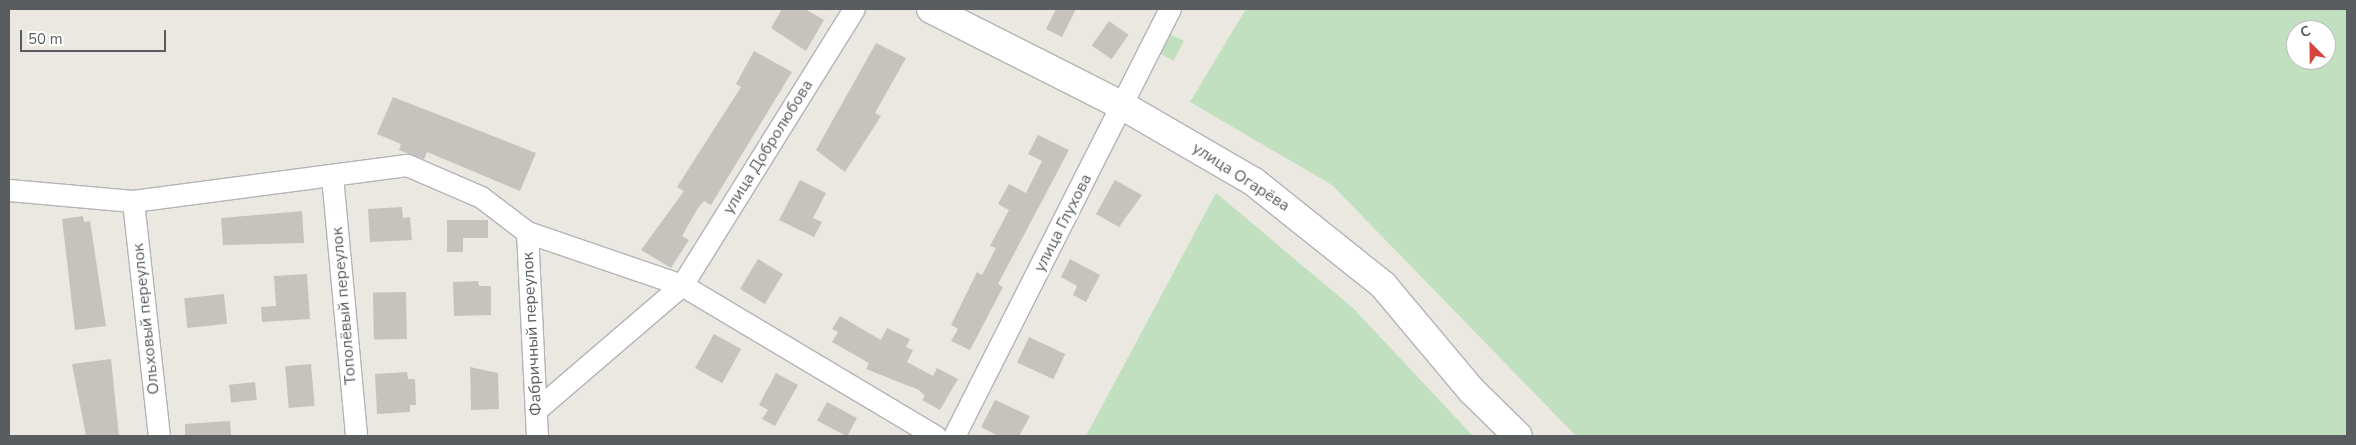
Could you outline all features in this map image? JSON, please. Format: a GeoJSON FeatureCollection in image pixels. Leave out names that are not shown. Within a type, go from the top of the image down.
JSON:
{"type":"FeatureCollection","features":[{"type":"Feature","properties":{"kind":"main road","name":"улица Огарёва"},"geometry":{"type":"LineString","coordinates":[[931,9],[1124,106],[1254,182],[1313,225],[1383,285],[1472,391],[1518,436]]}},
{"type":"Feature","properties":{"kind":"street","name":"улица Добролюбова"},"geometry":{"type":"LineString","coordinates":[[536,410],[682,285],[854,9]]}},
{"type":"Feature","properties":{"kind":"street","name":"улица Глухова"},"geometry":{"type":"LineString","coordinates":[[954,436],[1124,106],[1170,9]]}},
{"type":"Feature","properties":{"kind":"street"},"geometry":{"type":"LineString","coordinates":[[9,190],[133,201],[407,165],[481,197],[527,232],[682,285],[935,436]]}},
{"type":"Feature","properties":{"kind":"street","name":"Тополёвый переулок"},"geometry":{"type":"LineString","coordinates":[[332,176],[356,436]]}},
{"type":"Feature","properties":{"kind":"street","name":"Ольховый переулок"},"geometry":{"type":"LineString","coordinates":[[133,201],[159,436]]}},
{"type":"Feature","properties":{"kind":"street","name":"Фабричный переулок"},"geometry":{"type":"LineString","coordinates":[[527,232],[537,436]]}},
{"type":"Feature","properties":{"kind":"green space"},"geometry":{"type":"Polygon","coordinates":[[[1246,9],[2347,9],[2347,436],[1576,436],[1332,185],[1190,102],[1246,9]]]}},
{"type":"Feature","properties":{"kind":"green space"},"geometry":{"type":"Polygon","coordinates":[[[1166,32],[1184,41],[1174,61],[1156,52],[1166,32]]]}},
{"type":"Feature","properties":{"kind":"green space"},"geometry":{"type":"Polygon","coordinates":[[[1216,193],[1353,308],[1473,436],[1086,436],[1216,193]]]}},
{"type":"Feature","properties":{"kind":"building"},"geometry":{"type":"Polygon","coordinates":[[[782,9],[805,9],[824,20],[806,51],[771,28],[782,9]]]}},
{"type":"Feature","properties":{"kind":"building"},"geometry":{"type":"Polygon","coordinates":[[[1056,9],[1076,9],[1062,37],[1046,29],[1056,9]]]}},
{"type":"Feature","properties":{"kind":"building"},"geometry":{"type":"Polygon","coordinates":[[[1109,21],[1129,35],[1111,59],[1092,46],[1109,21]]]}},
{"type":"Feature","properties":{"kind":"building"},"geometry":{"type":"Polygon","coordinates":[[[876,43],[906,58],[875,113],[881,116],[845,172],[816,150],[876,43]]]}},
{"type":"Feature","properties":{"kind":"building"},"geometry":{"type":"Polygon","coordinates":[[[754,51],[792,72],[711,205],[704,201],[698,208],[682,236],[689,240],[671,268],[641,250],[684,191],[677,187],[741,87],[736,84],[754,51]]]}},
{"type":"Feature","properties":{"kind":"building"},"geometry":{"type":"Polygon","coordinates":[[[393,97],[536,153],[520,191],[427,152],[424,159],[406,153],[399,150],[401,144],[377,134],[393,97]]]}},
{"type":"Feature","properties":{"kind":"building"},"geometry":{"type":"Polygon","coordinates":[[[1038,135],[1069,150],[998,284],[1003,287],[970,350],[951,341],[958,329],[951,325],[977,272],[982,275],[996,248],[990,246],[1009,210],[998,204],[1009,184],[1026,193],[1042,161],[1028,154],[1038,135]]]}},
{"type":"Feature","properties":{"kind":"building"},"geometry":{"type":"Polygon","coordinates":[[[800,180],[826,193],[813,218],[822,222],[814,237],[779,220],[800,180]]]}},
{"type":"Feature","properties":{"kind":"building"},"geometry":{"type":"Polygon","coordinates":[[[1115,180],[1142,195],[1119,227],[1096,214],[1115,180]]]}},
{"type":"Feature","properties":{"kind":"building"},"geometry":{"type":"Polygon","coordinates":[[[402,207],[403,218],[410,217],[412,240],[370,242],[368,209],[402,207]]]}},
{"type":"Feature","properties":{"kind":"building"},"geometry":{"type":"Polygon","coordinates":[[[302,211],[304,243],[223,245],[221,218],[302,211]]]}},
{"type":"Feature","properties":{"kind":"building"},"geometry":{"type":"Polygon","coordinates":[[[83,216],[84,222],[90,221],[106,326],[75,330],[62,219],[83,216]]]}},
{"type":"Feature","properties":{"kind":"building"},"geometry":{"type":"Polygon","coordinates":[[[447,220],[488,220],[488,238],[463,238],[463,252],[447,252],[447,220]]]}},
{"type":"Feature","properties":{"kind":"building"},"geometry":{"type":"Polygon","coordinates":[[[758,259],[783,274],[765,304],[740,289],[758,259]]]}},
{"type":"Feature","properties":{"kind":"building"},"geometry":{"type":"Polygon","coordinates":[[[1070,259],[1100,275],[1086,302],[1073,295],[1077,286],[1061,277],[1070,259]]]}},
{"type":"Feature","properties":{"kind":"building"},"geometry":{"type":"Polygon","coordinates":[[[307,274],[310,319],[262,322],[261,307],[276,306],[274,276],[307,274]]]}},
{"type":"Feature","properties":{"kind":"building"},"geometry":{"type":"Polygon","coordinates":[[[478,281],[479,286],[491,286],[491,315],[454,316],[453,282],[478,281]]]}},
{"type":"Feature","properties":{"kind":"building"},"geometry":{"type":"Polygon","coordinates":[[[406,292],[407,339],[374,340],[373,293],[406,292]]]}},
{"type":"Feature","properties":{"kind":"building"},"geometry":{"type":"Polygon","coordinates":[[[224,294],[227,324],[187,328],[184,298],[224,294]]]}},
{"type":"Feature","properties":{"kind":"building"},"geometry":{"type":"Polygon","coordinates":[[[840,316],[881,340],[887,328],[910,339],[906,347],[913,350],[907,362],[933,376],[937,368],[958,379],[940,410],[922,400],[925,396],[919,390],[866,369],[869,363],[832,342],[838,332],[832,329],[840,316]]]}},
{"type":"Feature","properties":{"kind":"building"},"geometry":{"type":"Polygon","coordinates":[[[714,334],[741,349],[722,383],[695,368],[714,334]]]}},
{"type":"Feature","properties":{"kind":"building"},"geometry":{"type":"Polygon","coordinates":[[[1029,337],[1065,354],[1053,379],[1017,362],[1029,337]]]}},
{"type":"Feature","properties":{"kind":"building"},"geometry":{"type":"Polygon","coordinates":[[[111,359],[119,436],[86,436],[72,364],[111,359]]]}},
{"type":"Feature","properties":{"kind":"building"},"geometry":{"type":"Polygon","coordinates":[[[311,364],[315,406],[289,408],[285,366],[311,364]]]}},
{"type":"Feature","properties":{"kind":"building"},"geometry":{"type":"Polygon","coordinates":[[[470,367],[498,373],[499,409],[471,410],[470,367]]]}},
{"type":"Feature","properties":{"kind":"building"},"geometry":{"type":"Polygon","coordinates":[[[407,372],[408,379],[415,379],[416,405],[410,405],[410,412],[377,414],[375,374],[407,372]]]}},
{"type":"Feature","properties":{"kind":"building"},"geometry":{"type":"Polygon","coordinates":[[[776,373],[798,385],[775,426],[762,419],[768,410],[759,405],[776,373]]]}},
{"type":"Feature","properties":{"kind":"building"},"geometry":{"type":"Polygon","coordinates":[[[255,382],[257,400],[231,403],[229,385],[255,382]]]}},
{"type":"Feature","properties":{"kind":"building"},"geometry":{"type":"Polygon","coordinates":[[[995,400],[1030,416],[1019,436],[998,436],[981,427],[995,400]]]}},
{"type":"Feature","properties":{"kind":"building"},"geometry":{"type":"Polygon","coordinates":[[[827,402],[857,418],[847,436],[817,421],[827,402]]]}},
{"type":"Feature","properties":{"kind":"building"},"geometry":{"type":"Polygon","coordinates":[[[230,421],[231,436],[185,436],[185,424],[230,421]]]}}]}
